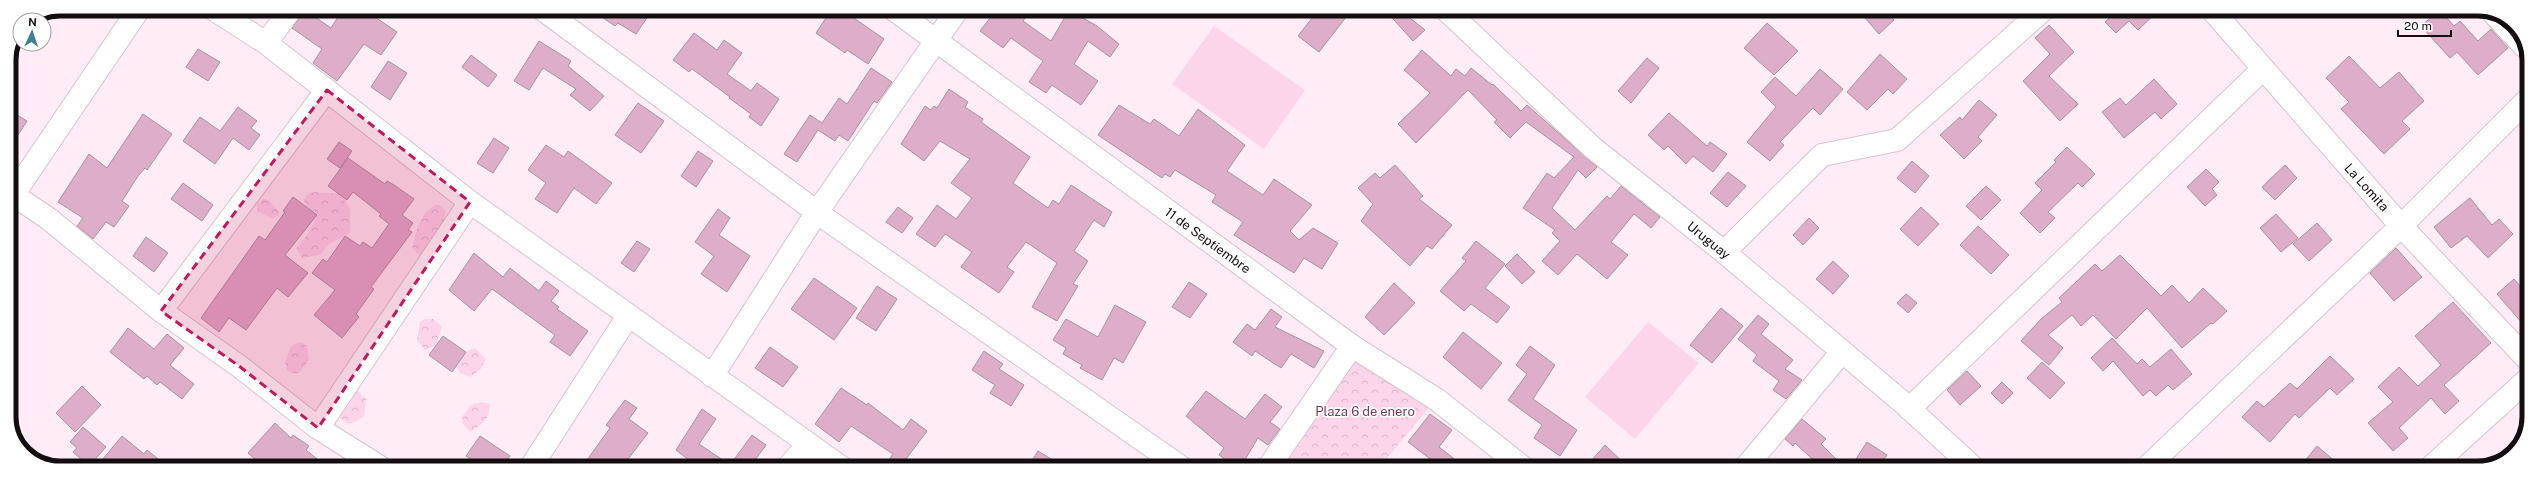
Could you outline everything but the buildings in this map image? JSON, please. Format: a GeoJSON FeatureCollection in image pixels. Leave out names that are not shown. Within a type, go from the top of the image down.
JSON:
{"type":"FeatureCollection","features":[{"type":"Feature","properties":{"kind":"street"},"geometry":{"type":"LineString","coordinates":[[16,187],[134,16]]}},
{"type":"Feature","properties":{"kind":"street"},"geometry":{"type":"LineString","coordinates":[[224,16],[266,43],[470,202],[832,461]]}},
{"type":"Feature","properties":{"kind":"street"},"geometry":{"type":"LineString","coordinates":[[266,43],[285,16]]}},
{"type":"Feature","properties":{"kind":"street"},"geometry":{"type":"LineString","coordinates":[[551,16],[816,212],[1171,461]]}},
{"type":"Feature","properties":{"kind":"street","name":"11 de Septiembre"},"geometry":{"type":"LineString","coordinates":[[903,16],[1352,346],[1436,399],[1515,461]]}},
{"type":"Feature","properties":{"kind":"street"},"geometry":{"type":"LineString","coordinates":[[712,376],[816,212],[953,16]]}},
{"type":"Feature","properties":{"kind":"street","name":"Uruguay"},"geometry":{"type":"LineString","coordinates":[[1452,16],[1592,148],[1724,252],[1909,409],[1966,461]]}},
{"type":"Feature","properties":{"kind":"street"},"geometry":{"type":"LineString","coordinates":[[1724,252],[1822,154],[1898,140],[2031,16]]}},
{"type":"Feature","properties":{"kind":"street","name":"La Lomita"},"geometry":{"type":"LineString","coordinates":[[2217,16],[2401,226],[2522,354]]}},
{"type":"Feature","properties":{"kind":"street"},"geometry":{"type":"LineString","coordinates":[[2505,25],[2516,37]]}},
{"type":"Feature","properties":{"kind":"street"},"geometry":{"type":"LineString","coordinates":[[1909,409],[2262,69]]}},
{"type":"Feature","properties":{"kind":"street"},"geometry":{"type":"LineString","coordinates":[[161,311],[328,90]]}},
{"type":"Feature","properties":{"kind":"street"},"geometry":{"type":"LineString","coordinates":[[2153,461],[2401,226],[2522,105]]}},
{"type":"Feature","properties":{"kind":"street"},"geometry":{"type":"LineString","coordinates":[[16,197],[49,220],[161,311],[239,366],[318,428],[370,461]]}},
{"type":"Feature","properties":{"kind":"street"},"geometry":{"type":"LineString","coordinates":[[318,428],[470,202]]}},
{"type":"Feature","properties":{"kind":"street"},"geometry":{"type":"LineString","coordinates":[[535,461],[628,316]]}},
{"type":"Feature","properties":{"kind":"street"},"geometry":{"type":"LineString","coordinates":[[1273,461],[1352,346]]}},
{"type":"Feature","properties":{"kind":"street"},"geometry":{"type":"LineString","coordinates":[[1751,461],[1842,353]]}},
{"type":"Feature","properties":{"kind":"street"},"geometry":{"type":"LineString","coordinates":[[2438,461],[2522,384]]}},
{"type":"Feature","properties":{"kind":"street"},"geometry":{"type":"LineString","coordinates":[[793,461],[808,444]]}},
{"type":"Feature","properties":{"kind":"highlighted area"},"geometry":{"type":"Polygon","coordinates":[[[327,90],[470,202],[318,428],[239,366],[161,311],[327,90]]]}},
{"type":"Feature","properties":{"kind":"green space"},"geometry":{"type":"Polygon","coordinates":[[[1214,26],[1305,90],[1264,149],[1172,84],[1214,26]]]}},
{"type":"Feature","properties":{"kind":"green space"},"geometry":{"type":"Polygon","coordinates":[[[315,192],[341,194],[350,209],[350,233],[329,244],[320,255],[302,258],[296,248],[307,235],[318,215],[305,205],[304,200],[308,194],[315,192]]]}},
{"type":"Feature","properties":{"kind":"green space"},"geometry":{"type":"Polygon","coordinates":[[[263,199],[269,200],[279,212],[279,215],[273,219],[257,211],[257,204],[263,199]]]}},
{"type":"Feature","properties":{"kind":"green space"},"geometry":{"type":"Polygon","coordinates":[[[435,205],[439,205],[446,211],[442,227],[421,258],[412,247],[418,226],[425,213],[435,205]]]}},
{"type":"Feature","properties":{"kind":"green space"},"geometry":{"type":"Polygon","coordinates":[[[425,319],[433,319],[442,327],[436,345],[425,350],[417,340],[420,322],[425,319]]]}},
{"type":"Feature","properties":{"kind":"green space"},"geometry":{"type":"Polygon","coordinates":[[[1648,322],[1699,363],[1635,439],[1585,397],[1648,322]]]}},
{"type":"Feature","properties":{"kind":"green space"},"geometry":{"type":"Polygon","coordinates":[[[300,342],[307,346],[309,360],[299,373],[292,373],[287,370],[285,362],[291,346],[300,342]]]}},
{"type":"Feature","properties":{"kind":"green space","name":"Plaza 6 de enero"},"geometry":{"type":"Polygon","coordinates":[[[1352,346],[1436,399],[1385,461],[1273,461],[1352,346]]]}},
{"type":"Feature","properties":{"kind":"green space"},"geometry":{"type":"Polygon","coordinates":[[[475,348],[486,359],[480,370],[470,377],[460,373],[456,366],[463,355],[475,348]]]}},
{"type":"Feature","properties":{"kind":"green space"},"geometry":{"type":"Polygon","coordinates":[[[357,391],[366,399],[364,416],[355,422],[348,424],[340,418],[339,411],[350,393],[357,391]]]}},
{"type":"Feature","properties":{"kind":"green space"},"geometry":{"type":"Polygon","coordinates":[[[482,402],[490,404],[487,418],[482,424],[470,432],[463,424],[462,417],[471,405],[482,402]]]}}]}
